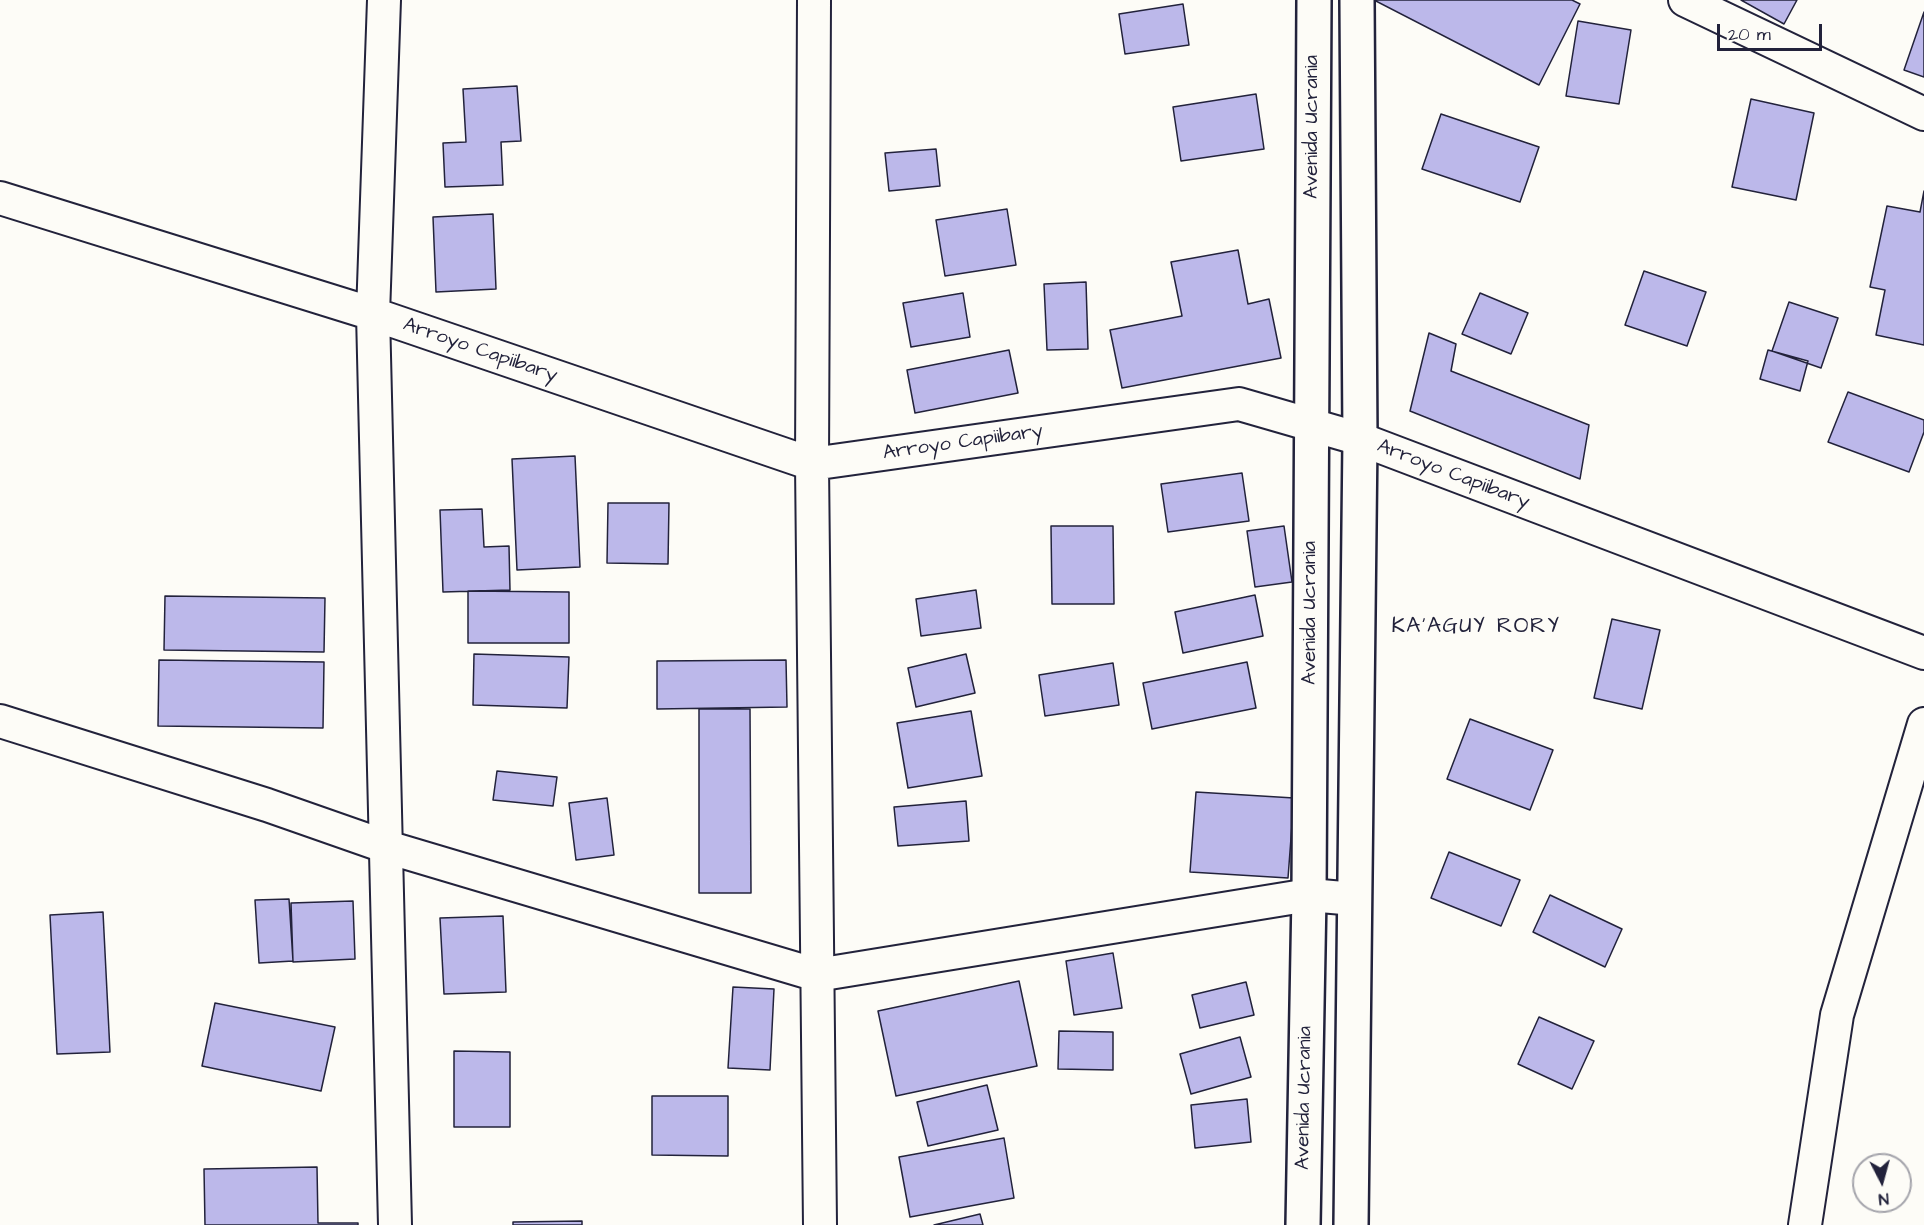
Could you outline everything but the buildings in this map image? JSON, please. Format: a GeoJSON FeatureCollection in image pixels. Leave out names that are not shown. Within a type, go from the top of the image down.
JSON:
{"type":"FeatureCollection","features":[{"type":"Feature","properties":{"kind":"main road","name":"Avenida Ucrania"},"geometry":{"type":"LineString","coordinates":[[1303,1225],[1309,895],[1314,0]]}},
{"type":"Feature","properties":{"kind":"main road"},"geometry":{"type":"LineString","coordinates":[[1351,1225],[1360,439],[1357,0]]}},
{"type":"Feature","properties":{"kind":"street"},"geometry":{"type":"LineString","coordinates":[[384,0],[373,314],[395,1225]]}},
{"type":"Feature","properties":{"kind":"street"},"geometry":{"type":"LineString","coordinates":[[814,0],[812,464],[820,1225]]}},
{"type":"Feature","properties":{"kind":"street"},"geometry":{"type":"LineString","coordinates":[[1686,0],[1924,114]]}},
{"type":"Feature","properties":{"kind":"street","name":"Arroyo Capiibary"},"geometry":{"type":"LineString","coordinates":[[0,198],[373,314],[812,464],[1239,404],[1360,439],[1924,653]]}},
{"type":"Feature","properties":{"kind":"street"},"geometry":{"type":"LineString","coordinates":[[0,721],[267,805],[387,847],[817,975],[1309,895],[1355,899]]}},
{"type":"Feature","properties":{"kind":"street"},"geometry":{"type":"LineString","coordinates":[[1805,1225],[1837,1014],[1924,724]]}},
{"type":"Feature","properties":{"kind":"district","name":"KA'AGUY RORY"},"geometry":{"type":"Point","coordinates":[1476,627]}}]}
